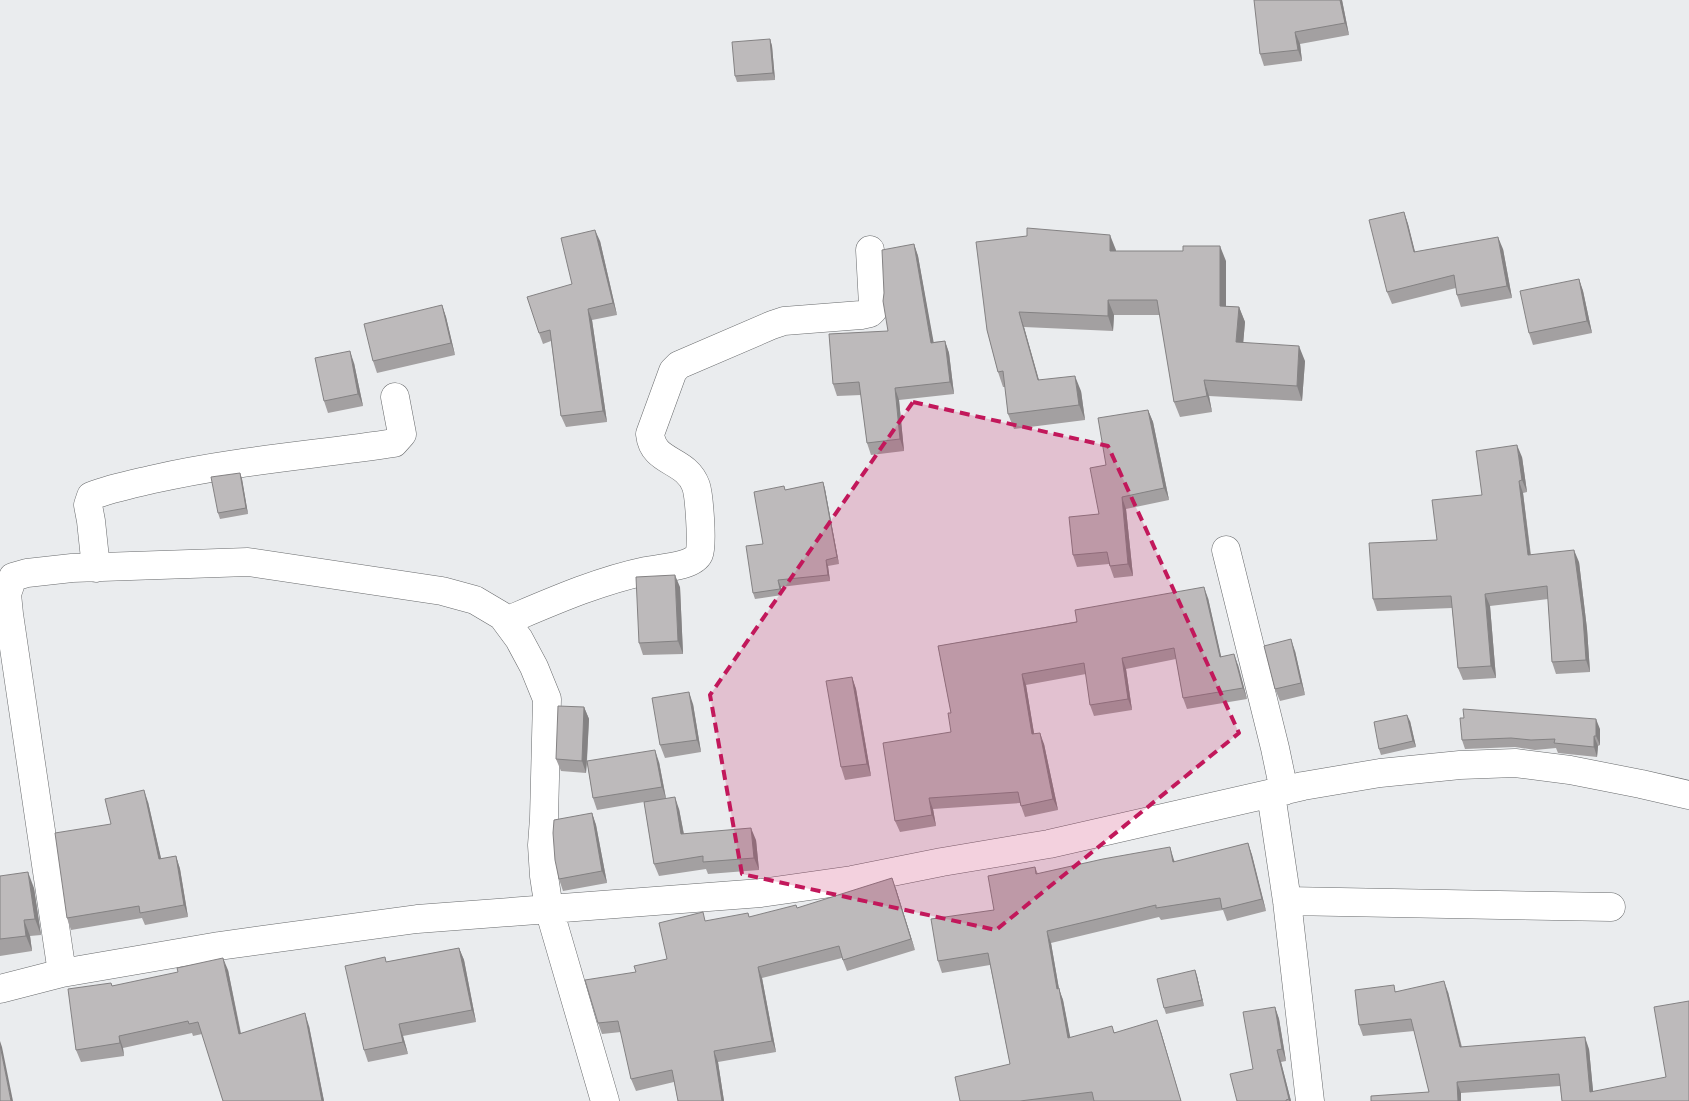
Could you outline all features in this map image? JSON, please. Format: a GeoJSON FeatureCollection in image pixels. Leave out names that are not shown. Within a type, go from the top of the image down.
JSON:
{"type":"FeatureCollection","features":[{"type":"Feature","properties":{"kind":"street"},"geometry":{"type":"LineString","coordinates":[[506,622],[552,602],[608,582],[643,572],[685,564],[699,554],[699,500],[696,486],[688,472],[656,451],[651,444],[650,434],[673,371],[679,365],[784,321],[870,313],[873,310],[870,250]]}},
{"type":"Feature","properties":{"kind":"street"},"geometry":{"type":"LineString","coordinates":[[96,568],[88,505],[91,496],[106,490],[188,471],[269,458],[394,443],[402,434],[395,396]]}},
{"type":"Feature","properties":{"kind":"street"},"geometry":{"type":"LineString","coordinates":[[1226,550],[1275,748],[1286,900],[1310,1101]]}},
{"type":"Feature","properties":{"kind":"street"},"geometry":{"type":"LineString","coordinates":[[62,973],[5,614],[7,594],[13,576],[27,573],[96,568],[248,562],[442,591],[475,600],[502,616],[519,639],[534,667],[547,698],[542,845],[544,876],[549,909],[605,1101]]}},
{"type":"Feature","properties":{"kind":"street"},"geometry":{"type":"LineString","coordinates":[[0,989],[62,973],[218,946],[417,919],[760,893],[852,880],[942,862],[1049,844],[1277,792],[1380,773],[1460,765],[1515,763],[1570,770],[1689,795]]}},
{"type":"Feature","properties":{"kind":"street"},"geometry":{"type":"LineString","coordinates":[[1286,900],[1611,907]]}},
{"type":"Feature","properties":{"kind":"highlighted area"},"geometry":{"type":"Polygon","coordinates":[[[913,402],[1108,446],[1239,733],[996,930],[742,874],[710,695],[913,402]]]}},
{"type":"Feature","properties":{"kind":"building"},"geometry":{"type":"Polygon","coordinates":[[[1254,0],[1340,0],[1345,23],[1295,32],[1298,50],[1260,54],[1254,0]]]}},
{"type":"Feature","properties":{"kind":"building"},"geometry":{"type":"Polygon","coordinates":[[[770,39],[773,73],[735,76],[732,42],[770,39]]]}},
{"type":"Feature","properties":{"kind":"building"},"geometry":{"type":"Polygon","coordinates":[[[1404,212],[1414,252],[1498,237],[1507,286],[1457,295],[1454,275],[1387,292],[1369,220],[1404,212]]]}},
{"type":"Feature","properties":{"kind":"building"},"geometry":{"type":"Polygon","coordinates":[[[1027,228],[1110,235],[1110,251],[1183,251],[1183,246],[1220,246],[1220,306],[1239,307],[1236,342],[1299,346],[1297,386],[1204,380],[1207,396],[1174,402],[1157,300],[1108,300],[1108,316],[1019,312],[1038,380],[1075,376],[1079,405],[1008,414],[1003,371],[998,372],[987,330],[976,242],[1027,236],[1027,228]]]}},
{"type":"Feature","properties":{"kind":"building"},"geometry":{"type":"Polygon","coordinates":[[[595,230],[613,303],[588,309],[603,411],[561,416],[550,330],[539,333],[527,297],[572,284],[561,238],[595,230]]]}},
{"type":"Feature","properties":{"kind":"building"},"geometry":{"type":"Polygon","coordinates":[[[914,244],[931,343],[945,341],[950,382],[895,388],[900,439],[867,443],[859,382],[833,384],[829,334],[888,331],[883,301],[882,250],[914,244]]]}},
{"type":"Feature","properties":{"kind":"building"},"geometry":{"type":"Polygon","coordinates":[[[1579,279],[1587,321],[1529,333],[1520,291],[1579,279]]]}},
{"type":"Feature","properties":{"kind":"building"},"geometry":{"type":"Polygon","coordinates":[[[442,305],[451,343],[373,361],[364,324],[442,305]]]}},
{"type":"Feature","properties":{"kind":"building"},"geometry":{"type":"Polygon","coordinates":[[[350,351],[358,394],[324,401],[315,358],[350,351]]]}},
{"type":"Feature","properties":{"kind":"building"},"geometry":{"type":"Polygon","coordinates":[[[1148,410],[1164,488],[1122,497],[1128,564],[1110,566],[1107,552],[1073,555],[1069,517],[1099,514],[1090,468],[1106,465],[1098,418],[1148,410]]]}},
{"type":"Feature","properties":{"kind":"building"},"geometry":{"type":"Polygon","coordinates":[[[1517,445],[1522,480],[1519,481],[1528,555],[1574,550],[1583,617],[1586,660],[1552,662],[1547,586],[1485,594],[1491,666],[1458,668],[1451,596],[1373,599],[1369,543],[1437,540],[1432,500],[1482,495],[1476,451],[1517,445]]]}},
{"type":"Feature","properties":{"kind":"building"},"geometry":{"type":"Polygon","coordinates":[[[240,473],[246,508],[218,513],[211,477],[240,473]]]}},
{"type":"Feature","properties":{"kind":"building"},"geometry":{"type":"Polygon","coordinates":[[[823,482],[837,557],[826,560],[828,575],[778,580],[780,589],[753,593],[746,546],[763,544],[754,492],[784,486],[785,490],[823,482]]]}},
{"type":"Feature","properties":{"kind":"building"},"geometry":{"type":"Polygon","coordinates":[[[675,575],[678,641],[639,643],[636,577],[675,575]]]}},
{"type":"Feature","properties":{"kind":"building"},"geometry":{"type":"Polygon","coordinates":[[[1204,587],[1220,657],[1234,654],[1243,688],[1183,698],[1174,648],[1122,658],[1128,699],[1090,705],[1084,663],[1022,674],[1032,734],[1040,733],[1053,799],[1021,806],[1018,792],[929,798],[932,815],[895,821],[883,743],[951,732],[948,713],[951,713],[938,646],[1077,622],[1075,610],[1204,587]]]}},
{"type":"Feature","properties":{"kind":"building"},"geometry":{"type":"Polygon","coordinates":[[[1291,639],[1301,683],[1275,689],[1264,646],[1291,639]]]}},
{"type":"Feature","properties":{"kind":"building"},"geometry":{"type":"Polygon","coordinates":[[[852,677],[867,764],[841,767],[826,681],[852,677]]]}},
{"type":"Feature","properties":{"kind":"building"},"geometry":{"type":"Polygon","coordinates":[[[689,692],[697,740],[660,745],[652,698],[689,692]]]}},
{"type":"Feature","properties":{"kind":"building"},"geometry":{"type":"Polygon","coordinates":[[[558,706],[584,707],[582,761],[556,759],[558,706]]]}},
{"type":"Feature","properties":{"kind":"building"},"geometry":{"type":"Polygon","coordinates":[[[1463,709],[1596,719],[1594,747],[1554,743],[1555,739],[1462,740],[1460,718],[1464,718],[1463,709]]]}},
{"type":"Feature","properties":{"kind":"building"},"geometry":{"type":"Polygon","coordinates":[[[1407,715],[1413,741],[1379,749],[1374,722],[1407,715]]]}},
{"type":"Feature","properties":{"kind":"building"},"geometry":{"type":"Polygon","coordinates":[[[655,750],[662,787],[593,798],[587,761],[655,750]]]}},
{"type":"Feature","properties":{"kind":"building"},"geometry":{"type":"Polygon","coordinates":[[[144,790],[159,859],[176,856],[184,905],[140,913],[139,906],[67,918],[55,833],[111,824],[105,799],[144,790]]]}},
{"type":"Feature","properties":{"kind":"building"},"geometry":{"type":"Polygon","coordinates":[[[675,797],[681,834],[751,828],[754,858],[703,862],[703,856],[654,864],[644,802],[675,797]]]}},
{"type":"Feature","properties":{"kind":"building"},"geometry":{"type":"Polygon","coordinates":[[[592,813],[602,871],[559,879],[555,860],[554,820],[592,813]]]}},
{"type":"Feature","properties":{"kind":"building"},"geometry":{"type":"Polygon","coordinates":[[[1248,843],[1262,899],[1222,909],[1220,898],[1156,908],[1156,905],[1047,931],[1068,1038],[1112,1026],[1114,1033],[1157,1020],[1181,1101],[1094,1101],[1092,1092],[1020,1101],[960,1101],[955,1077],[1010,1064],[988,953],[938,961],[931,919],[994,910],[988,876],[1035,867],[1036,874],[1170,847],[1173,862],[1248,843]]]}},
{"type":"Feature","properties":{"kind":"building"},"geometry":{"type":"Polygon","coordinates":[[[28,872],[35,919],[24,920],[26,936],[0,939],[0,876],[28,872]]]}},
{"type":"Feature","properties":{"kind":"building"},"geometry":{"type":"Polygon","coordinates":[[[892,878],[911,939],[843,960],[839,946],[758,967],[772,1041],[714,1051],[722,1101],[678,1101],[672,1070],[631,1079],[618,1021],[598,1023],[585,980],[636,972],[634,966],[667,959],[659,923],[703,912],[705,921],[748,913],[749,917],[796,905],[797,908],[892,878]]]}},
{"type":"Feature","properties":{"kind":"building"},"geometry":{"type":"Polygon","coordinates":[[[459,948],[472,1010],[399,1024],[403,1042],[364,1050],[345,966],[385,957],[386,962],[459,948]]]}},
{"type":"Feature","properties":{"kind":"building"},"geometry":{"type":"Polygon","coordinates":[[[223,958],[239,1034],[305,1013],[322,1101],[223,1101],[198,1022],[189,1024],[188,1021],[119,1036],[120,1043],[76,1050],[68,989],[111,983],[112,986],[178,972],[177,968],[223,958]]]}},
{"type":"Feature","properties":{"kind":"building"},"geometry":{"type":"Polygon","coordinates":[[[1195,970],[1202,1000],[1164,1008],[1157,979],[1195,970]]]}},
{"type":"Feature","properties":{"kind":"building"},"geometry":{"type":"Polygon","coordinates":[[[1444,981],[1460,1047],[1585,1037],[1590,1092],[1666,1077],[1654,1007],[1689,1001],[1689,1101],[1562,1101],[1559,1074],[1457,1082],[1458,1101],[1371,1101],[1371,1096],[1429,1092],[1411,1019],[1359,1025],[1355,990],[1394,985],[1395,992],[1444,981]]]}},
{"type":"Feature","properties":{"kind":"building"},"geometry":{"type":"Polygon","coordinates":[[[1275,1007],[1282,1049],[1277,1050],[1289,1099],[1286,1101],[1237,1101],[1230,1074],[1253,1069],[1243,1012],[1275,1007]]]}},
{"type":"Feature","properties":{"kind":"building"},"geometry":{"type":"Polygon","coordinates":[[[0,1045],[11,1101],[0,1101],[0,1045]]]}}]}
